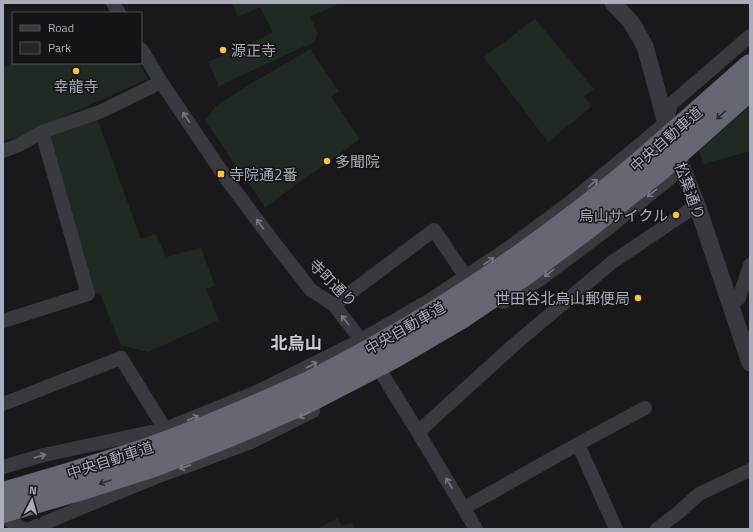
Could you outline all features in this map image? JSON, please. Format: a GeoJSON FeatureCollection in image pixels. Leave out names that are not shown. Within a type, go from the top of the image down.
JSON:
{"type":"FeatureCollection","features":[{"type":"Feature","properties":{"kind":"highway","name":"中央自動車道"},"geometry":{"type":"LineString","coordinates":[[3,493],[143,450],[227,418],[306,383],[385,341],[460,296],[578,212],[647,157],[750,65]]}},
{"type":"Feature","properties":{"kind":"highway","name":"中央自動車道"},"geometry":{"type":"LineString","coordinates":[[3,512],[79,490],[146,468],[232,435],[310,401],[393,358],[463,317],[526,274],[588,228],[660,170],[750,90]]}},
{"type":"Feature","properties":{"kind":"street"},"geometry":{"type":"LineString","coordinates":[[113,3],[118,12]]}},
{"type":"Feature","properties":{"kind":"street","name":"松葉通り"},"geometry":{"type":"LineString","coordinates":[[613,3],[631,22],[645,46],[666,123],[697,206],[730,306],[747,343],[750,363]]}},
{"type":"Feature","properties":{"kind":"street"},"geometry":{"type":"LineString","coordinates":[[3,467],[44,455],[165,429],[259,391],[361,340],[430,300],[466,277],[510,247],[573,200],[666,123],[671,104],[750,36]]}},
{"type":"Feature","properties":{"kind":"street","name":"寺町通り"},"geometry":{"type":"LineString","coordinates":[[142,51],[228,180],[272,240],[311,290],[334,305],[361,340],[476,529]]}},
{"type":"Feature","properties":{"kind":"street"},"geometry":{"type":"LineString","coordinates":[[3,151],[19,145],[42,132],[102,111],[162,82]]}},
{"type":"Feature","properties":{"kind":"street"},"geometry":{"type":"LineString","coordinates":[[3,321],[88,294],[42,132]]}},
{"type":"Feature","properties":{"kind":"street"},"geometry":{"type":"LineString","coordinates":[[30,529],[156,477],[251,442],[383,375],[542,278],[606,230],[682,168]]}},
{"type":"Feature","properties":{"kind":"street"},"geometry":{"type":"LineString","coordinates":[[418,432],[515,344],[611,263],[697,206]]}},
{"type":"Feature","properties":{"kind":"street"},"geometry":{"type":"LineString","coordinates":[[334,305],[434,230],[466,277]]}},
{"type":"Feature","properties":{"kind":"street"},"geometry":{"type":"LineString","coordinates":[[730,306],[739,298],[750,265]]}},
{"type":"Feature","properties":{"kind":"street"},"geometry":{"type":"LineString","coordinates":[[3,404],[121,358],[165,429]]}},
{"type":"Feature","properties":{"kind":"street"},"geometry":{"type":"LineString","coordinates":[[464,508],[645,408]]}},
{"type":"Feature","properties":{"kind":"street"},"geometry":{"type":"LineString","coordinates":[[578,444],[616,529]]}},
{"type":"Feature","properties":{"kind":"street"},"geometry":{"type":"LineString","coordinates":[[657,529],[699,494],[750,470]]}},
{"type":"Feature","properties":{"kind":"street"},"geometry":{"type":"LineString","coordinates":[[3,517],[24,529]]}},
{"type":"Feature","properties":{"kind":"green space"},"geometry":{"type":"Polygon","coordinates":[[[232,3],[340,3],[310,17],[318,33],[314,42],[219,86],[208,62],[273,33],[260,7],[238,17],[232,3]]]}},
{"type":"Feature","properties":{"kind":"green space"},"geometry":{"type":"Polygon","coordinates":[[[535,19],[594,89],[584,96],[592,106],[548,142],[484,57],[535,19]]]}},
{"type":"Feature","properties":{"kind":"green space"},"geometry":{"type":"Polygon","coordinates":[[[310,49],[339,91],[331,97],[360,139],[265,207],[205,121],[216,106],[310,49]]]}},
{"type":"Feature","properties":{"kind":"green space","name":"幸龍寺"},"geometry":{"type":"Polygon","coordinates":[[[13,64],[140,64],[148,79],[18,137],[3,141],[3,67],[13,64]]]}},
{"type":"Feature","properties":{"kind":"green space"},"geometry":{"type":"Polygon","coordinates":[[[750,106],[750,151],[704,164],[699,151],[750,106]]]}},
{"type":"Feature","properties":{"kind":"green space"},"geometry":{"type":"Polygon","coordinates":[[[97,118],[141,239],[156,234],[166,257],[201,248],[215,286],[206,289],[219,320],[148,352],[121,345],[100,294],[94,293],[48,134],[97,118]]]}},
{"type":"Feature","properties":{"kind":"green space"},"geometry":{"type":"Polygon","coordinates":[[[338,518],[341,525],[352,523],[355,529],[317,529],[338,518]]]}},
{"type":"Feature","properties":{"kind":"place","name":"源正寺"},"geometry":{"type":"Point","coordinates":[223,50]}},
{"type":"Feature","properties":{"kind":"place","name":"幸龍寺"},"geometry":{"type":"Point","coordinates":[76,71]}},
{"type":"Feature","properties":{"kind":"place","name":"多聞院"},"geometry":{"type":"Point","coordinates":[327,161]}},
{"type":"Feature","properties":{"kind":"place","name":"寺院通2番"},"geometry":{"type":"Point","coordinates":[221,174]}},
{"type":"Feature","properties":{"kind":"place","name":"烏山サイクル"},"geometry":{"type":"Point","coordinates":[676,215]}},
{"type":"Feature","properties":{"kind":"place","name":"世田谷北烏山郵便局"},"geometry":{"type":"Point","coordinates":[638,298]}},
{"type":"Feature","properties":{"kind":"district","name":"北烏山"},"geometry":{"type":"Point","coordinates":[296,343]}}]}
